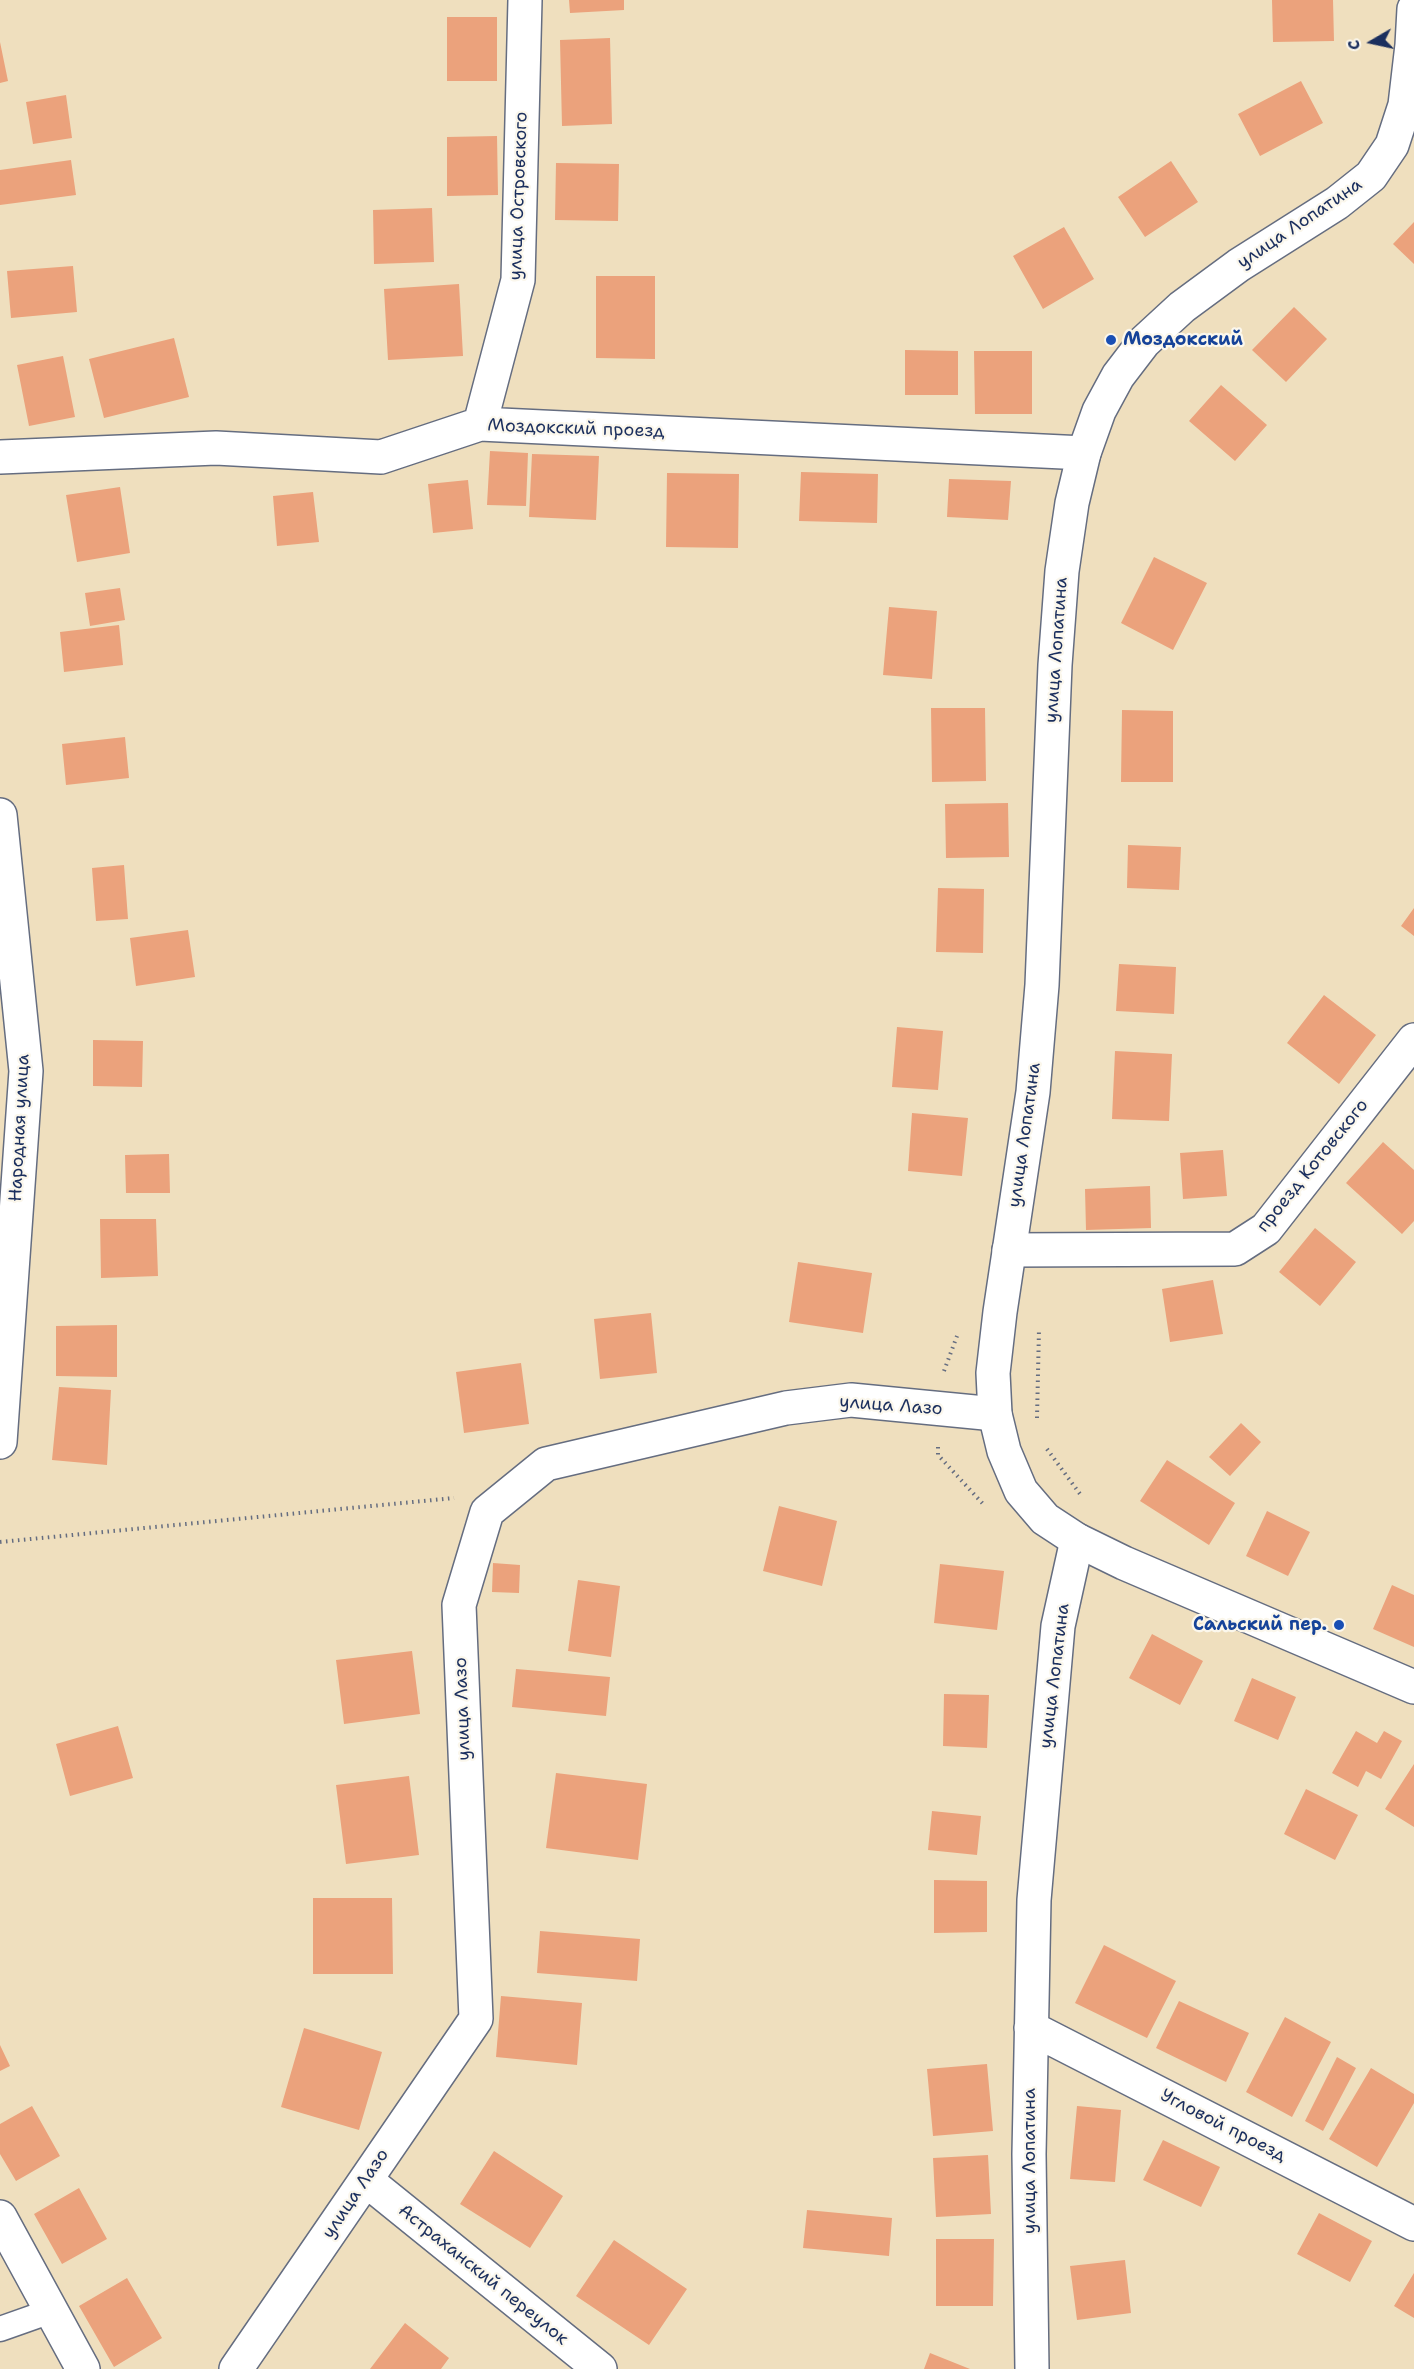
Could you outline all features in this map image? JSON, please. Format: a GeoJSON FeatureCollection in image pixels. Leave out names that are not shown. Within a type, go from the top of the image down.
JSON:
{"type":"FeatureCollection","features":[{"type":"Feature","properties":{"kind":"street","name":"улица Островского"},"geometry":{"type":"LineString","coordinates":[[480,424],[518,280],[525,0]]}},
{"type":"Feature","properties":{"kind":"street","name":"улица Лопатина"},"geometry":{"type":"LineString","coordinates":[[1032,2369],[1029,2154],[1034,1900],[1058,1626],[1077,1540],[1046,1519],[1021,1491],[1004,1451],[995,1414],[993,1373],[1033,1092],[1042,985],[1055,665],[1062,571],[1072,503],[1084,453],[1099,411],[1118,376],[1144,342],[1182,307],[1239,265],[1337,203],[1371,176],[1392,145],[1405,105],[1412,58],[1414,9]]}},
{"type":"Feature","properties":{"kind":"street","name":"Моздокский проезд"},"geometry":{"type":"LineString","coordinates":[[0,457],[216,448],[381,457],[480,424],[1084,453]]}},
{"type":"Feature","properties":{"kind":"street","name":"Народная улица"},"geometry":{"type":"LineString","coordinates":[[0,815],[26,1071],[0,1443]]}},
{"type":"Feature","properties":{"kind":"street","name":"проезд Котовского"},"geometry":{"type":"LineString","coordinates":[[1009,1250],[1235,1249],[1266,1229],[1414,1040]]}},
{"type":"Feature","properties":{"kind":"street","name":"улица Лазо"},"geometry":{"type":"LineString","coordinates":[[236,2369],[476,2019],[459,1605],[487,1512],[546,1464],[786,1408],[851,1400],[995,1414]]}},
{"type":"Feature","properties":{"kind":"street"},"geometry":{"type":"LineString","coordinates":[[1077,1540],[1135,1568],[1414,1687]]}},
{"type":"Feature","properties":{"kind":"street","name":"Угловой проезд"},"geometry":{"type":"LineString","coordinates":[[1031,2028],[1414,2224]]}},
{"type":"Feature","properties":{"kind":"street","name":"Астраханский переулок"},"geometry":{"type":"LineString","coordinates":[[366,2180],[600,2369]]}},
{"type":"Feature","properties":{"kind":"street"},"geometry":{"type":"LineString","coordinates":[[0,2217],[83,2369]]}},
{"type":"Feature","properties":{"kind":"lane"},"geometry":{"type":"LineString","coordinates":[[0,2329],[51,2311]]}},
{"type":"Feature","properties":{"kind":"path"},"geometry":{"type":"LineString","coordinates":[[1037,1423],[1039,1319]]}},
{"type":"Feature","properties":{"kind":"path"},"geometry":{"type":"LineString","coordinates":[[958,1334],[939,1387],[938,1455],[991,1513]]}},
{"type":"Feature","properties":{"kind":"path"},"geometry":{"type":"LineString","coordinates":[[1043,1443],[1081,1496]]}},
{"type":"Feature","properties":{"kind":"path"},"geometry":{"type":"LineString","coordinates":[[0,1542],[511,1492]]}},
{"type":"Feature","properties":{"kind":"building"},"geometry":{"type":"Polygon","coordinates":[[[569,0],[624,0],[624,10],[570,13],[569,0]]]}},
{"type":"Feature","properties":{"kind":"building"},"geometry":{"type":"Polygon","coordinates":[[[1272,0],[1333,0],[1334,41],[1273,42],[1272,0]]]}},
{"type":"Feature","properties":{"kind":"building"},"geometry":{"type":"Polygon","coordinates":[[[447,17],[497,17],[497,81],[447,81],[447,17]]]}},
{"type":"Feature","properties":{"kind":"building"},"geometry":{"type":"Polygon","coordinates":[[[610,38],[612,124],[562,126],[560,40],[610,38]]]}},
{"type":"Feature","properties":{"kind":"building"},"geometry":{"type":"Polygon","coordinates":[[[0,42],[8,81],[0,83],[0,42]]]}},
{"type":"Feature","properties":{"kind":"building"},"geometry":{"type":"Polygon","coordinates":[[[1301,81],[1323,123],[1260,156],[1238,114],[1301,81]]]}},
{"type":"Feature","properties":{"kind":"building"},"geometry":{"type":"Polygon","coordinates":[[[66,95],[72,138],[33,144],[26,102],[66,95]]]}},
{"type":"Feature","properties":{"kind":"building"},"geometry":{"type":"Polygon","coordinates":[[[497,136],[498,195],[447,196],[447,137],[497,136]]]}},
{"type":"Feature","properties":{"kind":"building"},"geometry":{"type":"Polygon","coordinates":[[[71,160],[76,195],[0,205],[0,170],[71,160]]]}},
{"type":"Feature","properties":{"kind":"building"},"geometry":{"type":"Polygon","coordinates":[[[1171,161],[1198,202],[1145,237],[1118,197],[1171,161]]]}},
{"type":"Feature","properties":{"kind":"building"},"geometry":{"type":"Polygon","coordinates":[[[556,163],[619,164],[618,221],[555,220],[556,163]]]}},
{"type":"Feature","properties":{"kind":"building"},"geometry":{"type":"Polygon","coordinates":[[[432,208],[434,262],[374,264],[373,210],[432,208]]]}},
{"type":"Feature","properties":{"kind":"building"},"geometry":{"type":"Polygon","coordinates":[[[1414,222],[1414,264],[1393,244],[1414,222]]]}},
{"type":"Feature","properties":{"kind":"building"},"geometry":{"type":"Polygon","coordinates":[[[1064,227],[1094,279],[1043,309],[1013,256],[1064,227]]]}},
{"type":"Feature","properties":{"kind":"building"},"geometry":{"type":"Polygon","coordinates":[[[73,266],[77,312],[11,318],[7,271],[73,266]]]}},
{"type":"Feature","properties":{"kind":"building"},"geometry":{"type":"Polygon","coordinates":[[[596,276],[655,276],[655,359],[596,358],[596,276]]]}},
{"type":"Feature","properties":{"kind":"building"},"geometry":{"type":"Polygon","coordinates":[[[459,284],[463,356],[388,360],[384,289],[459,284]]]}},
{"type":"Feature","properties":{"kind":"building"},"geometry":{"type":"Polygon","coordinates":[[[1294,307],[1327,339],[1286,382],[1252,350],[1294,307]]]}},
{"type":"Feature","properties":{"kind":"building"},"geometry":{"type":"Polygon","coordinates":[[[174,338],[189,397],[104,418],[89,359],[174,338]]]}},
{"type":"Feature","properties":{"kind":"building"},"geometry":{"type":"Polygon","coordinates":[[[905,350],[958,351],[958,395],[905,395],[905,350]]]}},
{"type":"Feature","properties":{"kind":"building"},"geometry":{"type":"Polygon","coordinates":[[[974,351],[1032,351],[1032,414],[975,414],[974,351]]]}},
{"type":"Feature","properties":{"kind":"building"},"geometry":{"type":"Polygon","coordinates":[[[63,356],[75,417],[29,426],[17,365],[63,356]]]}},
{"type":"Feature","properties":{"kind":"building"},"geometry":{"type":"Polygon","coordinates":[[[1221,385],[1267,425],[1235,461],[1189,421],[1221,385]]]}},
{"type":"Feature","properties":{"kind":"building"},"geometry":{"type":"Polygon","coordinates":[[[490,451],[528,453],[526,506],[487,505],[490,451]]]}},
{"type":"Feature","properties":{"kind":"building"},"geometry":{"type":"Polygon","coordinates":[[[532,454],[599,456],[596,520],[529,517],[532,454]]]}},
{"type":"Feature","properties":{"kind":"building"},"geometry":{"type":"Polygon","coordinates":[[[801,472],[878,474],[877,523],[799,521],[801,472]]]}},
{"type":"Feature","properties":{"kind":"building"},"geometry":{"type":"Polygon","coordinates":[[[667,473],[739,474],[738,548],[666,547],[667,473]]]}},
{"type":"Feature","properties":{"kind":"building"},"geometry":{"type":"Polygon","coordinates":[[[949,479],[1011,481],[1008,520],[947,517],[949,479]]]}},
{"type":"Feature","properties":{"kind":"building"},"geometry":{"type":"Polygon","coordinates":[[[468,480],[473,529],[433,533],[428,484],[468,480]]]}},
{"type":"Feature","properties":{"kind":"building"},"geometry":{"type":"Polygon","coordinates":[[[120,487],[130,553],[77,562],[66,495],[120,487]]]}},
{"type":"Feature","properties":{"kind":"building"},"geometry":{"type":"Polygon","coordinates":[[[313,492],[319,542],[277,546],[273,496],[313,492]]]}},
{"type":"Feature","properties":{"kind":"building"},"geometry":{"type":"Polygon","coordinates":[[[1154,557],[1207,583],[1173,650],[1121,623],[1154,557]]]}},
{"type":"Feature","properties":{"kind":"building"},"geometry":{"type":"Polygon","coordinates":[[[120,588],[125,620],[90,626],[85,593],[120,588]]]}},
{"type":"Feature","properties":{"kind":"building"},"geometry":{"type":"Polygon","coordinates":[[[889,607],[937,611],[932,679],[883,675],[889,607]]]}},
{"type":"Feature","properties":{"kind":"building"},"geometry":{"type":"Polygon","coordinates":[[[119,625],[123,665],[64,672],[60,632],[119,625]]]}},
{"type":"Feature","properties":{"kind":"building"},"geometry":{"type":"Polygon","coordinates":[[[931,708],[985,708],[986,781],[932,782],[931,708]]]}},
{"type":"Feature","properties":{"kind":"building"},"geometry":{"type":"Polygon","coordinates":[[[1122,710],[1173,711],[1173,782],[1121,782],[1122,710]]]}},
{"type":"Feature","properties":{"kind":"building"},"geometry":{"type":"Polygon","coordinates":[[[125,737],[129,778],[66,785],[62,744],[125,737]]]}},
{"type":"Feature","properties":{"kind":"building"},"geometry":{"type":"Polygon","coordinates":[[[1008,803],[1009,857],[946,858],[945,804],[1008,803]]]}},
{"type":"Feature","properties":{"kind":"building"},"geometry":{"type":"Polygon","coordinates":[[[1128,845],[1181,847],[1179,890],[1127,888],[1128,845]]]}},
{"type":"Feature","properties":{"kind":"building"},"geometry":{"type":"Polygon","coordinates":[[[124,865],[128,919],[96,921],[92,868],[124,865]]]}},
{"type":"Feature","properties":{"kind":"building"},"geometry":{"type":"Polygon","coordinates":[[[938,888],[984,889],[983,953],[936,952],[938,888]]]}},
{"type":"Feature","properties":{"kind":"building"},"geometry":{"type":"Polygon","coordinates":[[[1414,908],[1414,936],[1401,926],[1414,908]]]}},
{"type":"Feature","properties":{"kind":"building"},"geometry":{"type":"Polygon","coordinates":[[[188,930],[195,977],[136,986],[130,938],[188,930]]]}},
{"type":"Feature","properties":{"kind":"building"},"geometry":{"type":"Polygon","coordinates":[[[1119,964],[1176,967],[1174,1014],[1116,1011],[1119,964]]]}},
{"type":"Feature","properties":{"kind":"building"},"geometry":{"type":"Polygon","coordinates":[[[1324,995],[1376,1035],[1339,1084],[1287,1043],[1324,995]]]}},
{"type":"Feature","properties":{"kind":"building"},"geometry":{"type":"Polygon","coordinates":[[[897,1027],[943,1031],[938,1090],[892,1087],[897,1027]]]}},
{"type":"Feature","properties":{"kind":"building"},"geometry":{"type":"Polygon","coordinates":[[[93,1040],[143,1041],[142,1087],[93,1086],[93,1040]]]}},
{"type":"Feature","properties":{"kind":"building"},"geometry":{"type":"Polygon","coordinates":[[[1115,1051],[1172,1054],[1169,1121],[1112,1119],[1115,1051]]]}},
{"type":"Feature","properties":{"kind":"building"},"geometry":{"type":"Polygon","coordinates":[[[912,1113],[968,1118],[962,1176],[908,1171],[912,1113]]]}},
{"type":"Feature","properties":{"kind":"building"},"geometry":{"type":"Polygon","coordinates":[[[1383,1142],[1414,1170],[1414,1221],[1402,1234],[1346,1183],[1383,1142]]]}},
{"type":"Feature","properties":{"kind":"building"},"geometry":{"type":"Polygon","coordinates":[[[1223,1150],[1227,1196],[1183,1199],[1180,1153],[1223,1150]]]}},
{"type":"Feature","properties":{"kind":"building"},"geometry":{"type":"Polygon","coordinates":[[[169,1154],[170,1193],[126,1193],[125,1155],[169,1154]]]}},
{"type":"Feature","properties":{"kind":"building"},"geometry":{"type":"Polygon","coordinates":[[[1150,1186],[1151,1228],[1086,1230],[1085,1189],[1150,1186]]]}},
{"type":"Feature","properties":{"kind":"building"},"geometry":{"type":"Polygon","coordinates":[[[100,1219],[156,1219],[158,1276],[101,1278],[100,1219]]]}},
{"type":"Feature","properties":{"kind":"building"},"geometry":{"type":"Polygon","coordinates":[[[1315,1228],[1356,1262],[1320,1306],[1279,1272],[1315,1228]]]}},
{"type":"Feature","properties":{"kind":"building"},"geometry":{"type":"Polygon","coordinates":[[[798,1262],[872,1273],[863,1333],[789,1322],[798,1262]]]}},
{"type":"Feature","properties":{"kind":"building"},"geometry":{"type":"Polygon","coordinates":[[[1213,1280],[1223,1334],[1170,1342],[1162,1289],[1213,1280]]]}},
{"type":"Feature","properties":{"kind":"building"},"geometry":{"type":"Polygon","coordinates":[[[651,1313],[657,1373],[600,1379],[594,1319],[651,1313]]]}},
{"type":"Feature","properties":{"kind":"building"},"geometry":{"type":"Polygon","coordinates":[[[117,1325],[117,1377],[56,1376],[56,1326],[117,1325]]]}},
{"type":"Feature","properties":{"kind":"building"},"geometry":{"type":"Polygon","coordinates":[[[521,1363],[529,1424],[464,1433],[456,1372],[521,1363]]]}},
{"type":"Feature","properties":{"kind":"building"},"geometry":{"type":"Polygon","coordinates":[[[59,1387],[111,1390],[107,1465],[52,1460],[59,1387]]]}},
{"type":"Feature","properties":{"kind":"building"},"geometry":{"type":"Polygon","coordinates":[[[1241,1423],[1261,1442],[1230,1476],[1209,1457],[1241,1423]]]}},
{"type":"Feature","properties":{"kind":"building"},"geometry":{"type":"Polygon","coordinates":[[[1167,1460],[1235,1503],[1209,1545],[1140,1501],[1167,1460]]]}},
{"type":"Feature","properties":{"kind":"building"},"geometry":{"type":"Polygon","coordinates":[[[779,1506],[837,1521],[822,1586],[763,1571],[779,1506]]]}},
{"type":"Feature","properties":{"kind":"building"},"geometry":{"type":"Polygon","coordinates":[[[1267,1511],[1310,1532],[1288,1576],[1246,1556],[1267,1511]]]}},
{"type":"Feature","properties":{"kind":"building"},"geometry":{"type":"Polygon","coordinates":[[[493,1563],[520,1565],[519,1593],[492,1592],[493,1563]]]}},
{"type":"Feature","properties":{"kind":"building"},"geometry":{"type":"Polygon","coordinates":[[[940,1564],[1004,1571],[997,1630],[934,1623],[940,1564]]]}},
{"type":"Feature","properties":{"kind":"building"},"geometry":{"type":"Polygon","coordinates":[[[578,1580],[620,1586],[611,1657],[568,1651],[578,1580]]]}},
{"type":"Feature","properties":{"kind":"building"},"geometry":{"type":"Polygon","coordinates":[[[1392,1585],[1414,1595],[1414,1647],[1373,1629],[1392,1585]]]}},
{"type":"Feature","properties":{"kind":"building"},"geometry":{"type":"Polygon","coordinates":[[[1152,1634],[1203,1661],[1180,1705],[1129,1678],[1152,1634]]]}},
{"type":"Feature","properties":{"kind":"building"},"geometry":{"type":"Polygon","coordinates":[[[412,1651],[420,1714],[344,1724],[336,1660],[412,1651]]]}},
{"type":"Feature","properties":{"kind":"building"},"geometry":{"type":"Polygon","coordinates":[[[516,1669],[610,1677],[606,1716],[512,1707],[516,1669]]]}},
{"type":"Feature","properties":{"kind":"building"},"geometry":{"type":"Polygon","coordinates":[[[1252,1678],[1296,1697],[1278,1740],[1234,1721],[1252,1678]]]}},
{"type":"Feature","properties":{"kind":"building"},"geometry":{"type":"Polygon","coordinates":[[[944,1694],[989,1695],[987,1748],[943,1746],[944,1694]]]}},
{"type":"Feature","properties":{"kind":"building"},"geometry":{"type":"Polygon","coordinates":[[[118,1726],[133,1778],[70,1796],[56,1744],[118,1726]]]}},
{"type":"Feature","properties":{"kind":"building"},"geometry":{"type":"Polygon","coordinates":[[[1356,1731],[1377,1743],[1384,1731],[1402,1741],[1381,1779],[1366,1771],[1358,1787],[1332,1773],[1356,1731]]]}},
{"type":"Feature","properties":{"kind":"building"},"geometry":{"type":"Polygon","coordinates":[[[1414,1764],[1414,1827],[1385,1809],[1414,1764]]]}},
{"type":"Feature","properties":{"kind":"building"},"geometry":{"type":"Polygon","coordinates":[[[556,1773],[647,1784],[638,1860],[546,1848],[556,1773]]]}},
{"type":"Feature","properties":{"kind":"building"},"geometry":{"type":"Polygon","coordinates":[[[409,1776],[419,1855],[346,1864],[336,1785],[409,1776]]]}},
{"type":"Feature","properties":{"kind":"building"},"geometry":{"type":"Polygon","coordinates":[[[1306,1789],[1358,1815],[1335,1860],[1284,1834],[1306,1789]]]}},
{"type":"Feature","properties":{"kind":"building"},"geometry":{"type":"Polygon","coordinates":[[[932,1811],[981,1816],[977,1855],[928,1850],[932,1811]]]}},
{"type":"Feature","properties":{"kind":"building"},"geometry":{"type":"Polygon","coordinates":[[[934,1880],[987,1881],[987,1932],[934,1933],[934,1880]]]}},
{"type":"Feature","properties":{"kind":"building"},"geometry":{"type":"Polygon","coordinates":[[[313,1898],[392,1898],[393,1974],[313,1974],[313,1898]]]}},
{"type":"Feature","properties":{"kind":"building"},"geometry":{"type":"Polygon","coordinates":[[[540,1931],[640,1939],[637,1981],[537,1973],[540,1931]]]}},
{"type":"Feature","properties":{"kind":"building"},"geometry":{"type":"Polygon","coordinates":[[[1104,1945],[1176,1981],[1147,2038],[1075,2003],[1104,1945]]]}},
{"type":"Feature","properties":{"kind":"building"},"geometry":{"type":"Polygon","coordinates":[[[501,1996],[582,2003],[577,2065],[496,2057],[501,1996]]]}},
{"type":"Feature","properties":{"kind":"building"},"geometry":{"type":"Polygon","coordinates":[[[1179,2001],[1249,2033],[1226,2082],[1156,2048],[1179,2001]]]}},
{"type":"Feature","properties":{"kind":"building"},"geometry":{"type":"Polygon","coordinates":[[[1285,2017],[1331,2042],[1292,2117],[1246,2092],[1285,2017]]]}},
{"type":"Feature","properties":{"kind":"building"},"geometry":{"type":"Polygon","coordinates":[[[304,2028],[382,2052],[359,2130],[281,2107],[304,2028]]]}},
{"type":"Feature","properties":{"kind":"building"},"geometry":{"type":"Polygon","coordinates":[[[0,2045],[10,2066],[0,2071],[0,2045]]]}},
{"type":"Feature","properties":{"kind":"building"},"geometry":{"type":"Polygon","coordinates":[[[1337,2057],[1356,2068],[1323,2131],[1305,2121],[1337,2057]]]}},
{"type":"Feature","properties":{"kind":"building"},"geometry":{"type":"Polygon","coordinates":[[[987,2064],[993,2131],[933,2136],[927,2069],[987,2064]]]}},
{"type":"Feature","properties":{"kind":"building"},"geometry":{"type":"Polygon","coordinates":[[[1371,2068],[1414,2094],[1414,2103],[1377,2167],[1329,2139],[1371,2068]]]}},
{"type":"Feature","properties":{"kind":"building"},"geometry":{"type":"Polygon","coordinates":[[[32,2106],[60,2156],[16,2181],[0,2154],[0,2124],[32,2106]]]}},
{"type":"Feature","properties":{"kind":"building"},"geometry":{"type":"Polygon","coordinates":[[[1077,2106],[1121,2110],[1115,2182],[1070,2179],[1077,2106]]]}},
{"type":"Feature","properties":{"kind":"building"},"geometry":{"type":"Polygon","coordinates":[[[1163,2140],[1220,2167],[1201,2207],[1143,2180],[1163,2140]]]}},
{"type":"Feature","properties":{"kind":"building"},"geometry":{"type":"Polygon","coordinates":[[[494,2151],[563,2196],[530,2248],[460,2204],[494,2151]]]}},
{"type":"Feature","properties":{"kind":"building"},"geometry":{"type":"Polygon","coordinates":[[[988,2155],[991,2214],[936,2217],[933,2158],[988,2155]]]}},
{"type":"Feature","properties":{"kind":"building"},"geometry":{"type":"Polygon","coordinates":[[[79,2188],[107,2239],[62,2264],[34,2214],[79,2188]]]}},
{"type":"Feature","properties":{"kind":"building"},"geometry":{"type":"Polygon","coordinates":[[[807,2210],[892,2218],[889,2256],[803,2248],[807,2210]]]}},
{"type":"Feature","properties":{"kind":"building"},"geometry":{"type":"Polygon","coordinates":[[[1319,2213],[1372,2241],[1350,2282],[1297,2254],[1319,2213]]]}},
{"type":"Feature","properties":{"kind":"building"},"geometry":{"type":"Polygon","coordinates":[[[936,2239],[994,2239],[993,2306],[936,2306],[936,2239]]]}},
{"type":"Feature","properties":{"kind":"building"},"geometry":{"type":"Polygon","coordinates":[[[614,2240],[687,2289],[649,2345],[576,2296],[614,2240]]]}},
{"type":"Feature","properties":{"kind":"building"},"geometry":{"type":"Polygon","coordinates":[[[1125,2260],[1131,2313],[1077,2320],[1070,2266],[1125,2260]]]}},
{"type":"Feature","properties":{"kind":"building"},"geometry":{"type":"Polygon","coordinates":[[[1414,2273],[1414,2318],[1394,2306],[1414,2273]]]}},
{"type":"Feature","properties":{"kind":"building"},"geometry":{"type":"Polygon","coordinates":[[[127,2278],[162,2338],[114,2367],[79,2306],[127,2278]]]}},
{"type":"Feature","properties":{"kind":"building"},"geometry":{"type":"Polygon","coordinates":[[[405,2323],[449,2358],[441,2369],[370,2369],[405,2323]]]}},
{"type":"Feature","properties":{"kind":"building"},"geometry":{"type":"Polygon","coordinates":[[[930,2353],[970,2369],[924,2369],[930,2353]]]}},
{"type":"Feature","properties":{"kind":"place","name":"Моздокский"},"geometry":{"type":"Point","coordinates":[1111,340]}},
{"type":"Feature","properties":{"kind":"place","name":"Сальский пер."},"geometry":{"type":"Point","coordinates":[1339,1625]}}]}
